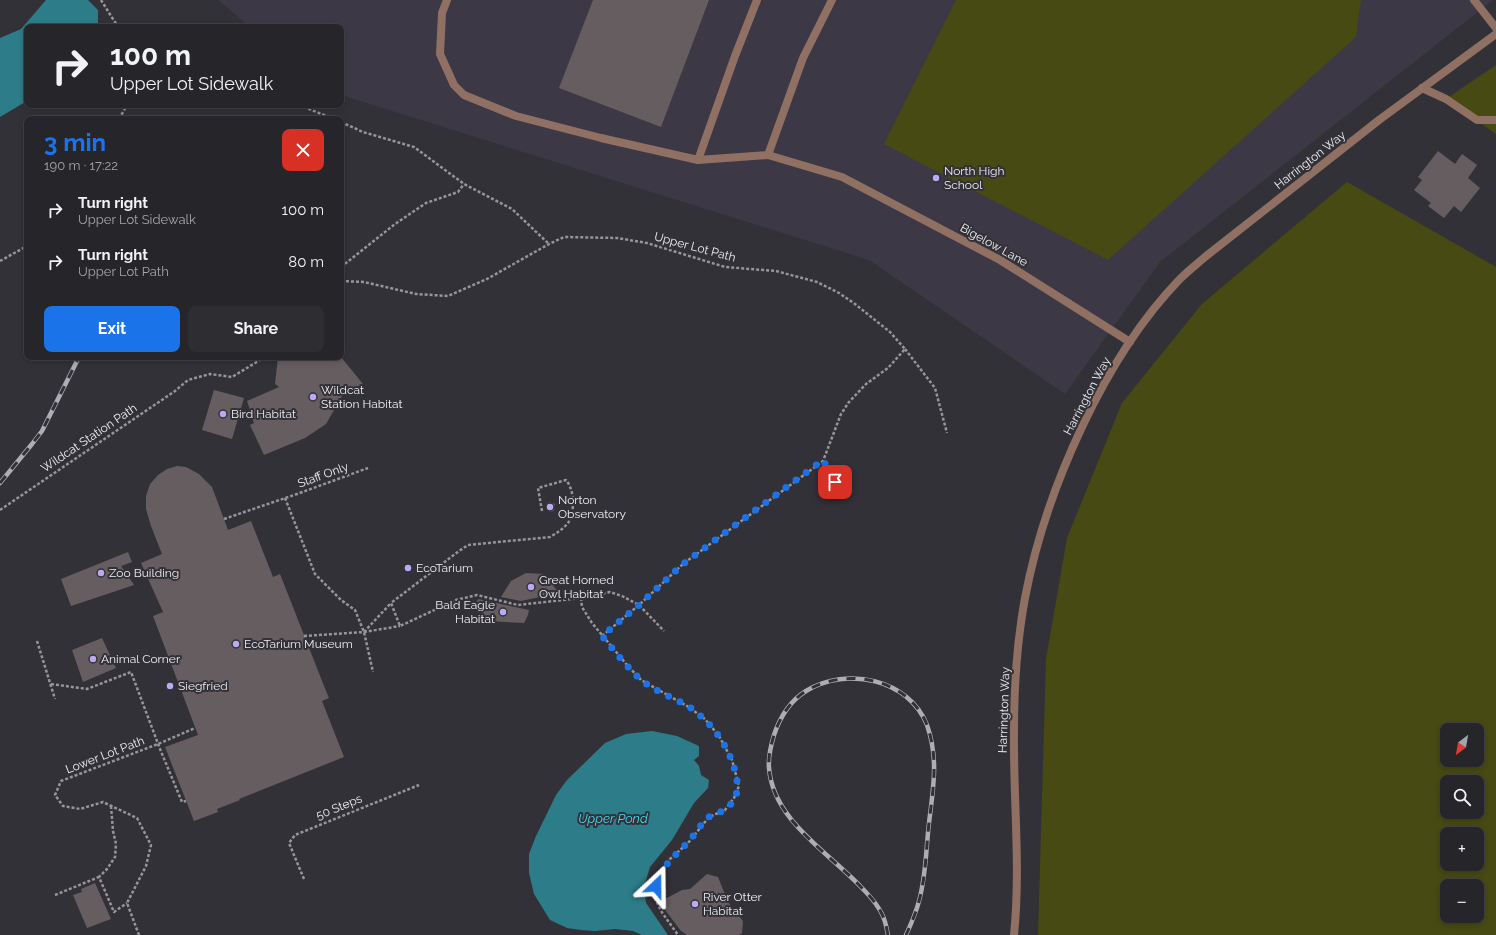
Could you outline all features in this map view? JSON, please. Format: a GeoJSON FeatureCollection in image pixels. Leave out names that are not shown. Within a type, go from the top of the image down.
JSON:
{"type":"FeatureCollection","features":[{"type":"Feature","properties":{"kind":"street"},"geometry":{"type":"LineString","coordinates":[[447,0],[442,13],[440,54],[454,84],[464,95],[516,116],[601,138],[698,160],[768,155],[804,58],[832,0]]}},
{"type":"Feature","properties":{"kind":"street"},"geometry":{"type":"LineString","coordinates":[[698,160],[735,56],[757,0]]}},
{"type":"Feature","properties":{"kind":"street"},"geometry":{"type":"LineString","coordinates":[[1474,0],[1496,28]]}},
{"type":"Feature","properties":{"kind":"street","name":"Harrington Way"},"geometry":{"type":"LineString","coordinates":[[1014,935],[1018,876],[1014,729],[1019,642],[1025,599],[1036,550],[1051,502],[1069,456],[1087,417],[1130,342],[1163,298],[1181,279],[1205,257],[1379,120],[1496,34]]}},
{"type":"Feature","properties":{"kind":"street"},"geometry":{"type":"LineString","coordinates":[[1422,88],[1446,99],[1477,120],[1496,120]]}},
{"type":"Feature","properties":{"kind":"street","name":"Bigelow Lane"},"geometry":{"type":"LineString","coordinates":[[768,155],[842,177],[1000,260],[1130,342]]}},
{"type":"Feature","properties":{"kind":"path"},"geometry":{"type":"LineString","coordinates":[[101,0],[116,24]]}},
{"type":"Feature","properties":{"kind":"path"},"geometry":{"type":"LineString","coordinates":[[306,108],[326,116]]}},
{"type":"Feature","properties":{"kind":"path"},"geometry":{"type":"LineString","coordinates":[[344,123],[363,132],[414,147],[464,184],[512,209],[549,244]]}},
{"type":"Feature","properties":{"kind":"path"},"geometry":{"type":"LineString","coordinates":[[344,265],[395,224],[426,203],[458,192],[464,184]]}},
{"type":"Feature","properties":{"kind":"path","name":"Upper Lot Path"},"geometry":{"type":"LineString","coordinates":[[344,281],[364,282],[416,294],[448,296],[487,279],[564,237],[617,238],[647,243],[726,267],[776,271],[817,282],[839,293],[890,332],[935,388],[947,433]]}},
{"type":"Feature","properties":{"kind":"path"},"geometry":{"type":"LineString","coordinates":[[0,260],[24,248]]}},
{"type":"Feature","properties":{"kind":"path"},"geometry":{"type":"LineString","coordinates":[[602,636],[639,605],[683,564],[823,460],[842,414],[849,402],[866,384],[888,368],[905,349]]}},
{"type":"Feature","properties":{"kind":"path","name":"Wildcat Station Path"},"geometry":{"type":"LineString","coordinates":[[0,510],[175,391],[188,380],[210,374],[232,377],[260,360]]}},
{"type":"Feature","properties":{"kind":"path"},"geometry":{"type":"LineString","coordinates":[[823,460],[842,492]]}},
{"type":"Feature","properties":{"kind":"path","name":"Staff Only"},"geometry":{"type":"LineString","coordinates":[[224,519],[368,468]]}},
{"type":"Feature","properties":{"kind":"path"},"geometry":{"type":"LineString","coordinates":[[364,632],[391,603],[446,560],[468,545],[550,537],[561,531],[568,522],[572,510],[573,499],[570,485],[566,480],[538,488],[542,510]]}},
{"type":"Feature","properties":{"kind":"path","name":"Staff Only"},"geometry":{"type":"LineString","coordinates":[[286,498],[315,574],[342,600],[355,610],[364,632]]}},
{"type":"Feature","properties":{"kind":"path"},"geometry":{"type":"LineString","coordinates":[[304,636],[364,632],[400,626],[456,600],[477,595],[518,605],[581,598],[610,592],[622,596],[639,605],[664,631]]}},
{"type":"Feature","properties":{"kind":"path"},"geometry":{"type":"LineString","coordinates":[[581,598],[582,608],[602,636],[641,680],[687,706],[705,719],[718,736],[732,760],[739,786],[734,798],[725,810],[709,816],[688,843],[670,859],[660,872],[654,896],[661,911],[678,935]]}},
{"type":"Feature","properties":{"kind":"path"},"geometry":{"type":"LineString","coordinates":[[391,603],[400,626]]}},
{"type":"Feature","properties":{"kind":"path"},"geometry":{"type":"LineString","coordinates":[[364,632],[373,672]]}},
{"type":"Feature","properties":{"kind":"path"},"geometry":{"type":"LineString","coordinates":[[37,641],[55,698]]}},
{"type":"Feature","properties":{"kind":"path"},"geometry":{"type":"LineString","coordinates":[[51,684],[87,689],[131,672],[182,802],[186,801]]}},
{"type":"Feature","properties":{"kind":"path","name":"Lower Lot Path"},"geometry":{"type":"LineString","coordinates":[[127,903],[146,866],[151,845],[137,818],[103,802],[80,809],[63,806],[55,795],[61,781],[158,744],[195,728]]}},
{"type":"Feature","properties":{"kind":"path","name":"50 Steps"},"geometry":{"type":"LineString","coordinates":[[304,879],[289,843],[295,835],[419,785]]}},
{"type":"Feature","properties":{"kind":"path"},"geometry":{"type":"LineString","coordinates":[[55,895],[99,877],[107,869],[115,857],[116,844],[113,831],[111,806]]}},
{"type":"Feature","properties":{"kind":"path"},"geometry":{"type":"LineString","coordinates":[[99,877],[114,912],[127,903],[139,935]]}},
{"type":"Feature","properties":{"kind":"shaded area","name":"North High School"},"geometry":{"type":"Polygon","coordinates":[[[218,0],[1493,0],[1160,262],[1065,394],[869,260],[344,96],[344,24],[246,24],[218,0]]]}},
{"type":"Feature","properties":{"kind":"shaded area"},"geometry":{"type":"Polygon","coordinates":[[[956,0],[1361,0],[1356,37],[1108,260],[884,144],[956,0]]]}},
{"type":"Feature","properties":{"kind":"shaded area"},"geometry":{"type":"Polygon","coordinates":[[[1496,65],[1496,134],[1446,99],[1496,65]]]}},
{"type":"Feature","properties":{"kind":"shaded area"},"geometry":{"type":"Polygon","coordinates":[[[1347,182],[1496,267],[1496,935],[1038,935],[1046,659],[1067,538],[1122,403],[1202,304],[1347,182]]]}},
{"type":"Feature","properties":{"kind":"water"},"geometry":{"type":"Polygon","coordinates":[[[46,0],[88,0],[98,10],[98,24],[25,24],[46,0]]]}},
{"type":"Feature","properties":{"kind":"water"},"geometry":{"type":"Polygon","coordinates":[[[24,26],[24,103],[0,117],[0,38],[21,29],[24,26]]]}},
{"type":"Feature","properties":{"kind":"water","name":"Upper Pond"},"geometry":{"type":"Polygon","coordinates":[[[652,731],[677,736],[699,746],[699,756],[694,760],[699,766],[701,775],[709,780],[708,788],[694,803],[672,840],[650,867],[644,887],[646,903],[668,935],[642,935],[633,931],[615,929],[595,931],[581,930],[567,928],[550,920],[534,894],[529,873],[529,854],[556,795],[567,780],[605,743],[626,734],[652,731]]]}},
{"type":"Feature","properties":{"kind":"building"},"geometry":{"type":"Polygon","coordinates":[[[593,0],[709,0],[661,127],[559,88],[593,0]]]}},
{"type":"Feature","properties":{"kind":"building"},"geometry":{"type":"Polygon","coordinates":[[[1438,151],[1455,164],[1462,154],[1477,165],[1468,178],[1480,188],[1461,212],[1454,206],[1444,218],[1428,206],[1431,203],[1414,190],[1422,180],[1418,177],[1438,151]]]}},
{"type":"Feature","properties":{"kind":"building","name":"Wildcat Station Habitat"},"geometry":{"type":"Polygon","coordinates":[[[278,360],[343,360],[363,384],[342,396],[326,424],[305,438],[264,455],[250,425],[254,423],[247,401],[279,387],[275,384],[278,360]]]}},
{"type":"Feature","properties":{"kind":"building","name":"Bird Habitat"},"geometry":{"type":"Polygon","coordinates":[[[214,390],[244,398],[232,439],[202,430],[214,390]]]}},
{"type":"Feature","properties":{"kind":"building","name":"EcoTarium Museum"},"geometry":{"type":"Polygon","coordinates":[[[177,466],[186,467],[199,474],[212,487],[228,530],[251,521],[273,577],[280,574],[329,698],[322,701],[344,757],[239,799],[240,800],[217,809],[218,812],[194,821],[165,747],[198,735],[153,616],[163,612],[141,563],[162,554],[146,509],[146,496],[150,484],[158,475],[167,469],[177,466]]]}},
{"type":"Feature","properties":{"kind":"building","name":"Norton Observatory"},"geometry":{"type":"Polygon","coordinates":[[[549,502],[555,504],[554,511],[550,512],[547,510],[546,504],[549,502]]]}},
{"type":"Feature","properties":{"kind":"building","name":"Zoo Building"},"geometry":{"type":"Polygon","coordinates":[[[128,552],[132,562],[121,566],[134,585],[71,606],[61,579],[128,552]]]}},
{"type":"Feature","properties":{"kind":"building","name":"Great Horned Owl Habitat"},"geometry":{"type":"Polygon","coordinates":[[[526,573],[544,574],[559,593],[521,601],[501,597],[511,581],[526,573]]]}},
{"type":"Feature","properties":{"kind":"building","name":"Bald Eagle Habitat"},"geometry":{"type":"Polygon","coordinates":[[[478,599],[529,610],[528,615],[524,623],[487,621],[474,608],[478,599]]]}},
{"type":"Feature","properties":{"kind":"building","name":"Animal Corner"},"geometry":{"type":"Polygon","coordinates":[[[102,638],[116,668],[83,682],[72,650],[102,638]]]}},
{"type":"Feature","properties":{"kind":"building","name":"River Otter Habitat"},"geometry":{"type":"Polygon","coordinates":[[[707,874],[718,877],[728,902],[743,921],[742,933],[739,935],[687,935],[681,931],[662,906],[660,902],[682,890],[690,889],[707,874]]]}},
{"type":"Feature","properties":{"kind":"building"},"geometry":{"type":"Polygon","coordinates":[[[95,883],[111,919],[87,928],[73,895],[82,892],[81,889],[95,883]]]}},
{"type":"Feature","properties":{"kind":"railway"},"geometry":{"type":"LineString","coordinates":[[0,483],[42,431],[78,360]]}},
{"type":"Feature","properties":{"kind":"railway"},"geometry":{"type":"LineString","coordinates":[[888,935],[882,915],[871,898],[848,874],[804,834],[780,804],[773,787],[769,768],[769,755],[779,722],[790,705],[800,695],[822,683],[840,679],[858,679],[875,681],[892,687],[906,697],[918,709],[927,725],[933,750],[933,786],[921,892],[918,905],[906,935]]}},
{"type":"Feature","properties":{"kind":"place","name":"North High School"},"geometry":{"type":"Point","coordinates":[936,178]}},
{"type":"Feature","properties":{"kind":"place","name":"Wildcat Station Habitat"},"geometry":{"type":"Point","coordinates":[313,397]}},
{"type":"Feature","properties":{"kind":"place","name":"Bird Habitat"},"geometry":{"type":"Point","coordinates":[223,414]}},
{"type":"Feature","properties":{"kind":"place","name":"Norton Observatory"},"geometry":{"type":"Point","coordinates":[550,507]}},
{"type":"Feature","properties":{"kind":"place","name":"EcoTarium"},"geometry":{"type":"Point","coordinates":[408,568]}},
{"type":"Feature","properties":{"kind":"place","name":"Zoo Building"},"geometry":{"type":"Point","coordinates":[101,573]}},
{"type":"Feature","properties":{"kind":"place","name":"Great Horned Owl Habitat"},"geometry":{"type":"Point","coordinates":[531,587]}},
{"type":"Feature","properties":{"kind":"place","name":"Bald Eagle Habitat"},"geometry":{"type":"Point","coordinates":[503,612]}},
{"type":"Feature","properties":{"kind":"place","name":"EcoTarium Museum"},"geometry":{"type":"Point","coordinates":[236,644]}},
{"type":"Feature","properties":{"kind":"place","name":"Animal Corner"},"geometry":{"type":"Point","coordinates":[93,659]}},
{"type":"Feature","properties":{"kind":"place","name":"Siegfried"},"geometry":{"type":"Point","coordinates":[170,686]}},
{"type":"Feature","properties":{"kind":"place","name":"River Otter Habitat"},"geometry":{"type":"Point","coordinates":[695,904]}},
{"type":"Feature","properties":{"kind":"route"},"geometry":{"type":"LineString","coordinates":[[656,886],[660,872],[670,859],[688,843],[709,816],[725,810],[734,798],[739,786],[732,760],[718,736],[705,719],[687,706],[641,680],[602,636],[639,605],[683,564],[823,460],[835,482]]}}]}
